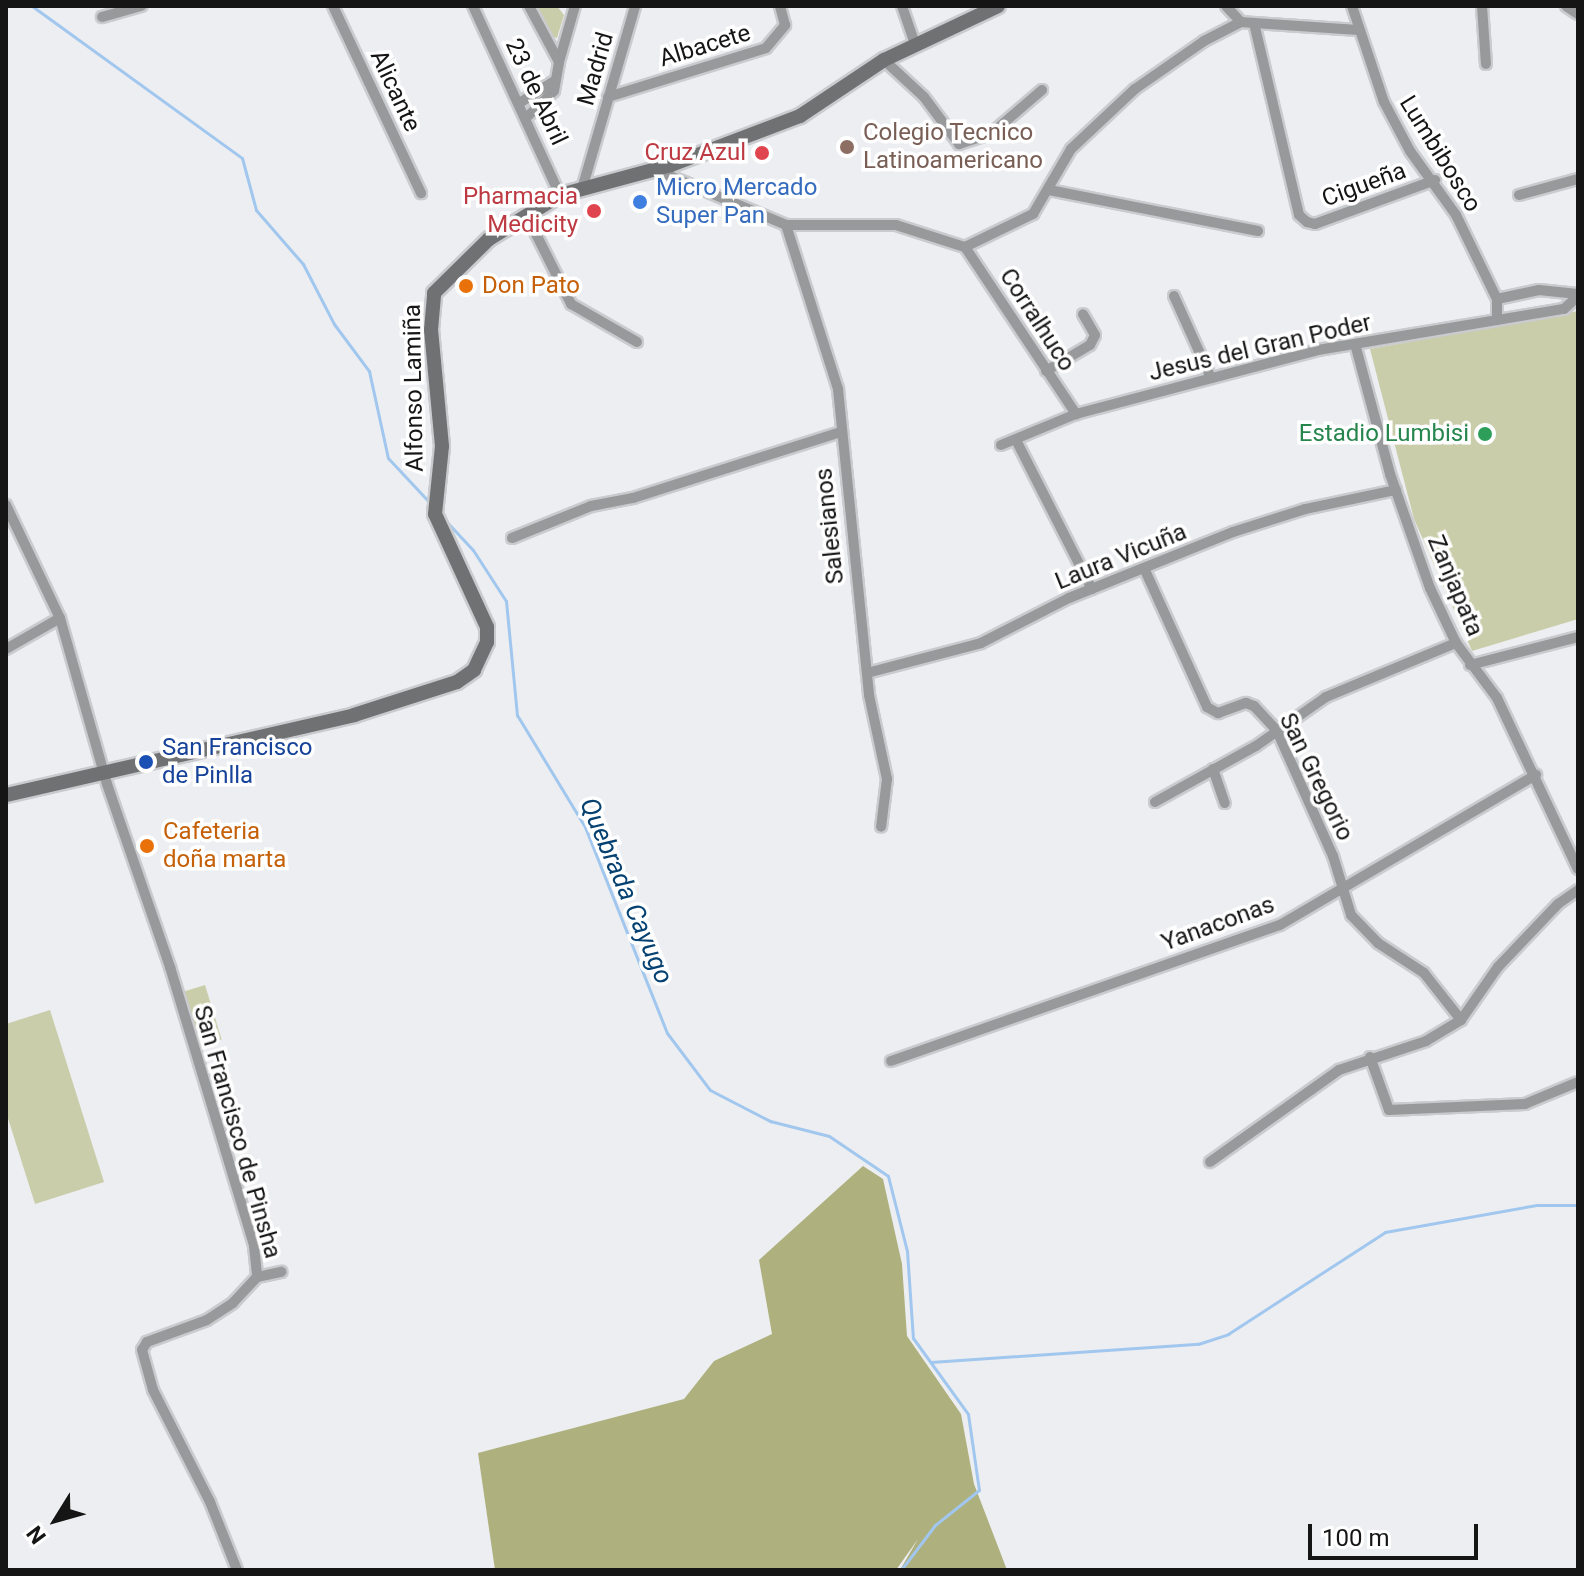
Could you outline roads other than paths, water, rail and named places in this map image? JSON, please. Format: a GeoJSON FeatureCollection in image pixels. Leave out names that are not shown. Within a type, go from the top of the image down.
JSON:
{"type":"FeatureCollection","features":[{"type":"Feature","properties":{"kind":"street"},"geometry":{"type":"LineString","coordinates":[[102,17],[141,6]]}},
{"type":"Feature","properties":{"kind":"street","name":"Alicante"},"geometry":{"type":"LineString","coordinates":[[333,6],[421,193]]}},
{"type":"Feature","properties":{"kind":"street","name":"23 de Abril"},"geometry":{"type":"LineString","coordinates":[[473,6],[528,116],[560,195]]}},
{"type":"Feature","properties":{"kind":"street"},"geometry":{"type":"LineString","coordinates":[[529,6],[559,62]]}},
{"type":"Feature","properties":{"kind":"street"},"geometry":{"type":"LineString","coordinates":[[528,116],[549,101],[575,6]]}},
{"type":"Feature","properties":{"kind":"street","name":"Madrid"},"geometry":{"type":"LineString","coordinates":[[582,189],[635,6]]}},
{"type":"Feature","properties":{"kind":"street","name":"Albacete"},"geometry":{"type":"LineString","coordinates":[[608,97],[766,48],[785,25],[780,6]]}},
{"type":"Feature","properties":{"kind":"street"},"geometry":{"type":"LineString","coordinates":[[902,6],[915,44]]}},
{"type":"Feature","properties":{"kind":"street","name":"Alfonso Lamiña"},"geometry":{"type":"LineString","coordinates":[[6,795],[354,715],[457,682],[474,670],[487,642],[487,627],[435,507],[442,446],[431,330],[434,293],[489,239],[560,195],[656,170],[800,116],[884,60],[998,6]]}},
{"type":"Feature","properties":{"kind":"street"},"geometry":{"type":"LineString","coordinates":[[1226,6],[1241,22]]}},
{"type":"Feature","properties":{"kind":"street","name":"Lumbibosco"},"geometry":{"type":"LineString","coordinates":[[1352,6],[1357,30],[1384,102],[1410,151],[1435,180],[1497,299],[1497,320]]}},
{"type":"Feature","properties":{"kind":"street"},"geometry":{"type":"LineString","coordinates":[[1482,6],[1486,64]]}},
{"type":"Feature","properties":{"kind":"street"},"geometry":{"type":"LineString","coordinates":[[1566,6],[1578,14]]}},
{"type":"Feature","properties":{"kind":"street"},"geometry":{"type":"LineString","coordinates":[[656,170],[786,225],[896,225],[965,247],[1033,214],[1071,149],[1135,89],[1241,22],[1357,30]]}},
{"type":"Feature","properties":{"kind":"street","name":"Cigueña"},"geometry":{"type":"LineString","coordinates":[[1254,23],[1299,215],[1307,222],[1315,224],[1435,180]]}},
{"type":"Feature","properties":{"kind":"street"},"geometry":{"type":"LineString","coordinates":[[884,60],[924,97],[959,144],[992,133],[1042,90]]}},
{"type":"Feature","properties":{"kind":"street"},"geometry":{"type":"LineString","coordinates":[[521,102],[554,81]]}},
{"type":"Feature","properties":{"kind":"street"},"geometry":{"type":"LineString","coordinates":[[1519,195],[1578,179]]}},
{"type":"Feature","properties":{"kind":"street"},"geometry":{"type":"LineString","coordinates":[[1049,190],[1258,231]]}},
{"type":"Feature","properties":{"kind":"street"},"geometry":{"type":"LineString","coordinates":[[526,214],[571,304],[637,342]]}},
{"type":"Feature","properties":{"kind":"street","name":"Salesianos"},"geometry":{"type":"LineString","coordinates":[[786,225],[838,389],[867,673],[887,779],[881,827]]}},
{"type":"Feature","properties":{"kind":"street","name":"Corralhuco"},"geometry":{"type":"LineString","coordinates":[[965,247],[1076,414]]}},
{"type":"Feature","properties":{"kind":"street","name":"Jesus del Gran Poder"},"geometry":{"type":"LineString","coordinates":[[1497,299],[1539,290],[1578,295]]}},
{"type":"Feature","properties":{"kind":"street","name":"Jesus del Gran Poder"},"geometry":{"type":"LineString","coordinates":[[1001,445],[1017,442],[1076,414],[1211,378],[1355,344],[1564,309],[1578,295]]}},
{"type":"Feature","properties":{"kind":"street"},"geometry":{"type":"LineString","coordinates":[[1174,296],[1211,378]]}},
{"type":"Feature","properties":{"kind":"street"},"geometry":{"type":"LineString","coordinates":[[1046,371],[1090,345],[1095,335],[1083,314]]}},
{"type":"Feature","properties":{"kind":"street","name":"Zanjapata"},"geometry":{"type":"LineString","coordinates":[[1355,344],[1396,490],[1456,643],[1497,698],[1578,869]]}},
{"type":"Feature","properties":{"kind":"street"},"geometry":{"type":"LineString","coordinates":[[512,538],[591,506],[633,498],[841,432]]}},
{"type":"Feature","properties":{"kind":"street"},"geometry":{"type":"LineString","coordinates":[[1017,442],[1092,589]]}},
{"type":"Feature","properties":{"kind":"street","name":"Laura Vicuña"},"geometry":{"type":"LineString","coordinates":[[867,673],[981,643],[1092,589],[1290,514],[1396,490]]}},
{"type":"Feature","properties":{"kind":"street","name":"San Francisco de Pinsha"},"geometry":{"type":"LineString","coordinates":[[6,505],[60,618],[105,773],[170,967],[254,1246],[257,1277],[220,1312],[147,1342],[142,1350],[153,1390],[210,1502],[237,1570]]}},
{"type":"Feature","properties":{"kind":"street","name":"San Gregorio"},"geometry":{"type":"LineString","coordinates":[[1144,568],[1207,707],[1218,713],[1246,703],[1254,706],[1277,731],[1344,888],[1345,903],[1364,931],[1424,973],[1461,1020]]}},
{"type":"Feature","properties":{"kind":"street"},"geometry":{"type":"LineString","coordinates":[[6,649],[60,618]]}},
{"type":"Feature","properties":{"kind":"street"},"geometry":{"type":"LineString","coordinates":[[1470,665],[1578,637]]}},
{"type":"Feature","properties":{"kind":"street"},"geometry":{"type":"LineString","coordinates":[[1155,802],[1277,731],[1326,697],[1456,643]]}},
{"type":"Feature","properties":{"kind":"street"},"geometry":{"type":"LineString","coordinates":[[1213,769],[1225,803]]}},
{"type":"Feature","properties":{"kind":"street","name":"Yanaconas"},"geometry":{"type":"LineString","coordinates":[[891,1061],[1280,925],[1536,775]]}},
{"type":"Feature","properties":{"kind":"street"},"geometry":{"type":"LineString","coordinates":[[1210,1162],[1306,1090],[1370,1057],[1426,1041],[1461,1020],[1498,967],[1558,904],[1578,890]]}},
{"type":"Feature","properties":{"kind":"street"},"geometry":{"type":"LineString","coordinates":[[1370,1057],[1389,1110],[1525,1104],[1578,1082]]}},
{"type":"Feature","properties":{"kind":"street"},"geometry":{"type":"LineString","coordinates":[[257,1277],[281,1272]]}},
{"type":"Feature","properties":{"kind":"waterway","name":"Quebrada Cayugo"},"geometry":{"type":"LineString","coordinates":[[32,6],[242,158],[256,210],[303,264],[334,324],[369,371],[388,458],[432,505]]}},
{"type":"Feature","properties":{"kind":"waterway","name":"Quebrada Cayugo"},"geometry":{"type":"LineString","coordinates":[[445,520],[473,550],[506,601],[517,715],[585,827],[667,1033],[710,1090],[770,1121],[829,1136],[888,1176],[907,1251],[913,1338],[968,1414],[979,1490],[935,1525],[901,1570]]}},
{"type":"Feature","properties":{"kind":"waterway"},"geometry":{"type":"LineString","coordinates":[[931,1362],[1198,1344],[1228,1334],[1385,1232],[1537,1205],[1578,1205]]}},
{"type":"Feature","properties":{"kind":"place","name":"Colegio Tecnico Latinoamericano"},"geometry":{"type":"Point","coordinates":[847,147]}},
{"type":"Feature","properties":{"kind":"place","name":"Cruz Azul"},"geometry":{"type":"Point","coordinates":[762,153]}},
{"type":"Feature","properties":{"kind":"place","name":"Micro Mercado Super Pan"},"geometry":{"type":"Point","coordinates":[640,202]}},
{"type":"Feature","properties":{"kind":"place","name":"Pharmacia Medicity"},"geometry":{"type":"Point","coordinates":[594,211]}},
{"type":"Feature","properties":{"kind":"place","name":"Don Pato"},"geometry":{"type":"Point","coordinates":[466,286]}},
{"type":"Feature","properties":{"kind":"place","name":"Estadio Lumbisi"},"geometry":{"type":"Point","coordinates":[1485,434]}},
{"type":"Feature","properties":{"kind":"place","name":"San Francisco de Pinlla"},"geometry":{"type":"Point","coordinates":[146,762]}},
{"type":"Feature","properties":{"kind":"place","name":"Cafeteria doña marta"},"geometry":{"type":"Point","coordinates":[147,846]}}]}
